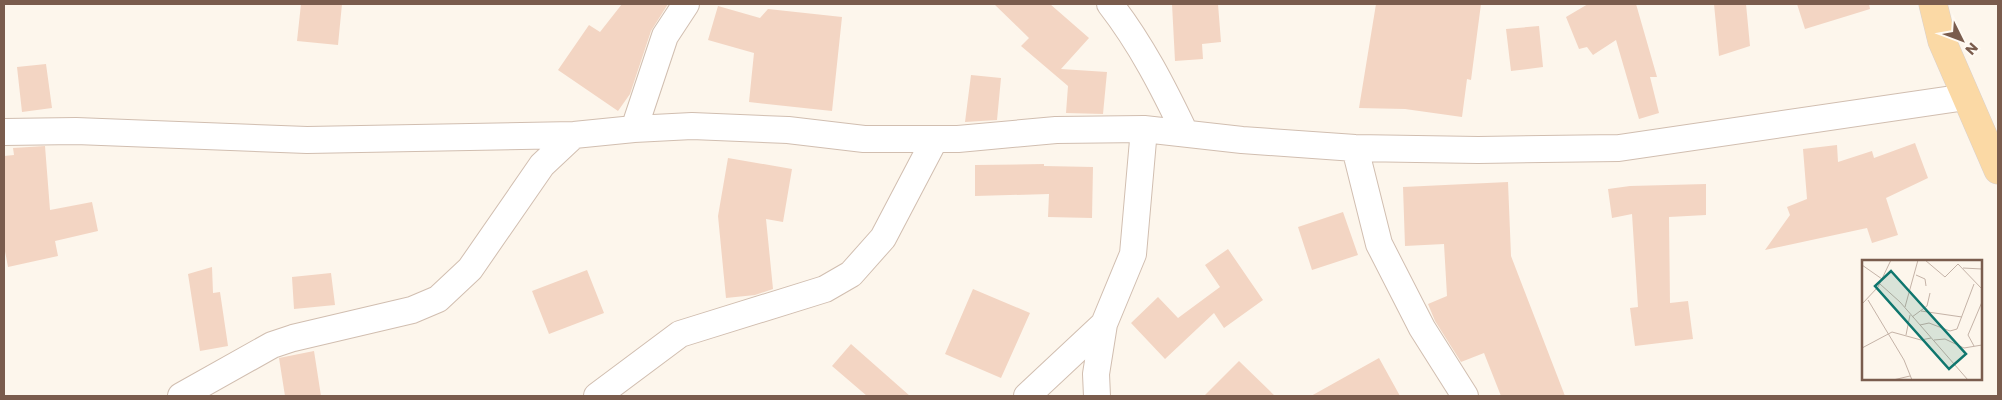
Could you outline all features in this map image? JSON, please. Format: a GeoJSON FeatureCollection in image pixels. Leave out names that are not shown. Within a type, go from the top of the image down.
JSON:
{"type":"FeatureCollection","features":[{"type":"Feature","properties":{"kind":"main road"},"geometry":{"type":"LineString","coordinates":[[1933,4],[1942,41],[1998,170]]}},
{"type":"Feature","properties":{"kind":"street"},"geometry":{"type":"LineString","coordinates":[[634,129],[665,36],[686,4]]}},
{"type":"Feature","properties":{"kind":"street"},"geometry":{"type":"LineString","coordinates":[[1110,4],[1129,28],[1156,73],[1185,133]]}},
{"type":"Feature","properties":{"kind":"street"},"geometry":{"type":"LineString","coordinates":[[4,132],[76,130],[307,140],[574,135],[692,126],[788,130],[864,139],[958,139],[1056,130],[1144,129],[1242,140],[1355,148],[1619,148],[1966,96]]}},
{"type":"Feature","properties":{"kind":"street"},"geometry":{"type":"LineString","coordinates":[[1097,396],[1096,374],[1104,324],[1134,254],[1144,129]]}},
{"type":"Feature","properties":{"kind":"street"},"geometry":{"type":"LineString","coordinates":[[181,396],[272,345],[293,338],[412,310],[438,299],[470,268],[542,165],[574,135]]}},
{"type":"Feature","properties":{"kind":"street"},"geometry":{"type":"LineString","coordinates":[[597,396],[680,334],[825,289],[851,274],[882,238],[935,139]]}},
{"type":"Feature","properties":{"kind":"street"},"geometry":{"type":"LineString","coordinates":[[1355,148],[1379,244],[1422,328],[1465,396]]}},
{"type":"Feature","properties":{"kind":"street"},"geometry":{"type":"LineString","coordinates":[[1027,396],[1104,324]]}},
{"type":"Feature","properties":{"kind":"building"},"geometry":{"type":"Polygon","coordinates":[[[301,4],[342,4],[338,45],[297,41],[301,4]]]}},
{"type":"Feature","properties":{"kind":"building"},"geometry":{"type":"Polygon","coordinates":[[[622,4],[668,4],[651,31],[630,94],[618,111],[558,70],[589,25],[600,32],[622,4]]]}},
{"type":"Feature","properties":{"kind":"building"},"geometry":{"type":"Polygon","coordinates":[[[994,4],[1050,4],[1089,38],[1061,69],[1107,72],[1103,114],[1066,113],[1068,86],[1021,46],[1029,38],[994,4]]]}},
{"type":"Feature","properties":{"kind":"building"},"geometry":{"type":"Polygon","coordinates":[[[1172,4],[1218,4],[1221,42],[1202,44],[1203,59],[1175,61],[1172,4]]]}},
{"type":"Feature","properties":{"kind":"building"},"geometry":{"type":"Polygon","coordinates":[[[1376,4],[1481,4],[1471,80],[1467,79],[1462,117],[1405,109],[1359,108],[1376,4]]]}},
{"type":"Feature","properties":{"kind":"building"},"geometry":{"type":"Polygon","coordinates":[[[1588,4],[1636,4],[1657,77],[1650,77],[1659,113],[1639,119],[1616,40],[1593,55],[1587,47],[1579,49],[1566,17],[1588,4]]]}},
{"type":"Feature","properties":{"kind":"building"},"geometry":{"type":"Polygon","coordinates":[[[1714,4],[1746,4],[1750,46],[1719,56],[1714,4]]]}},
{"type":"Feature","properties":{"kind":"building"},"geometry":{"type":"Polygon","coordinates":[[[1797,4],[1869,4],[1870,9],[1805,29],[1797,4]]]}},
{"type":"Feature","properties":{"kind":"building"},"geometry":{"type":"Polygon","coordinates":[[[718,6],[760,18],[768,9],[842,17],[832,111],[749,102],[754,53],[708,40],[718,6]]]}},
{"type":"Feature","properties":{"kind":"building"},"geometry":{"type":"Polygon","coordinates":[[[1539,26],[1543,67],[1511,71],[1506,29],[1539,26]]]}},
{"type":"Feature","properties":{"kind":"building"},"geometry":{"type":"Polygon","coordinates":[[[46,64],[52,108],[22,112],[17,67],[46,64]]]}},
{"type":"Feature","properties":{"kind":"building"},"geometry":{"type":"Polygon","coordinates":[[[971,75],[1001,78],[997,120],[965,122],[971,75]]]}},
{"type":"Feature","properties":{"kind":"building"},"geometry":{"type":"Polygon","coordinates":[[[1915,143],[1928,178],[1886,198],[1898,235],[1872,243],[1867,228],[1765,250],[1790,215],[1787,207],[1807,199],[1803,149],[1837,145],[1838,162],[1872,151],[1874,158],[1915,143]]]}},
{"type":"Feature","properties":{"kind":"building"},"geometry":{"type":"Polygon","coordinates":[[[45,146],[50,210],[92,202],[98,231],[55,241],[58,256],[8,267],[4,246],[4,156],[14,155],[13,148],[45,146]]]}},
{"type":"Feature","properties":{"kind":"building"},"geometry":{"type":"Polygon","coordinates":[[[728,158],[792,169],[783,222],[766,219],[773,289],[755,295],[726,298],[718,216],[728,158]]]}},
{"type":"Feature","properties":{"kind":"building"},"geometry":{"type":"Polygon","coordinates":[[[1044,164],[1044,166],[1093,167],[1092,218],[1048,217],[1049,194],[975,196],[975,165],[1044,164]]]}},
{"type":"Feature","properties":{"kind":"building"},"geometry":{"type":"Polygon","coordinates":[[[1508,182],[1511,256],[1565,396],[1501,396],[1484,353],[1461,362],[1435,321],[1428,304],[1447,296],[1444,244],[1405,246],[1403,187],[1508,182]]]}},
{"type":"Feature","properties":{"kind":"building"},"geometry":{"type":"Polygon","coordinates":[[[1706,184],[1706,215],[1669,217],[1670,303],[1688,301],[1693,339],[1635,346],[1630,308],[1638,307],[1632,214],[1612,218],[1608,189],[1630,186],[1706,184]]]}},
{"type":"Feature","properties":{"kind":"building"},"geometry":{"type":"Polygon","coordinates":[[[1343,212],[1358,255],[1312,270],[1298,227],[1343,212]]]}},
{"type":"Feature","properties":{"kind":"building"},"geometry":{"type":"Polygon","coordinates":[[[1228,249],[1263,300],[1224,328],[1214,313],[1165,359],[1131,323],[1158,297],[1178,318],[1220,287],[1205,265],[1228,249]]]}},
{"type":"Feature","properties":{"kind":"building"},"geometry":{"type":"Polygon","coordinates":[[[212,267],[213,293],[220,292],[228,346],[200,351],[188,274],[212,267]]]}},
{"type":"Feature","properties":{"kind":"building"},"geometry":{"type":"Polygon","coordinates":[[[587,270],[604,313],[549,334],[532,291],[587,270]]]}},
{"type":"Feature","properties":{"kind":"building"},"geometry":{"type":"Polygon","coordinates":[[[331,273],[335,305],[294,309],[292,277],[331,273]]]}},
{"type":"Feature","properties":{"kind":"building"},"geometry":{"type":"Polygon","coordinates":[[[973,289],[1030,313],[1001,378],[945,354],[973,289]]]}},
{"type":"Feature","properties":{"kind":"building"},"geometry":{"type":"Polygon","coordinates":[[[851,344],[910,396],[867,396],[832,366],[851,344]]]}},
{"type":"Feature","properties":{"kind":"building"},"geometry":{"type":"Polygon","coordinates":[[[314,351],[321,396],[285,396],[279,358],[314,351]]]}},
{"type":"Feature","properties":{"kind":"building"},"geometry":{"type":"Polygon","coordinates":[[[1379,358],[1400,396],[1311,396],[1379,358]]]}},
{"type":"Feature","properties":{"kind":"building"},"geometry":{"type":"Polygon","coordinates":[[[1239,361],[1275,396],[1204,396],[1239,361]]]}}]}
